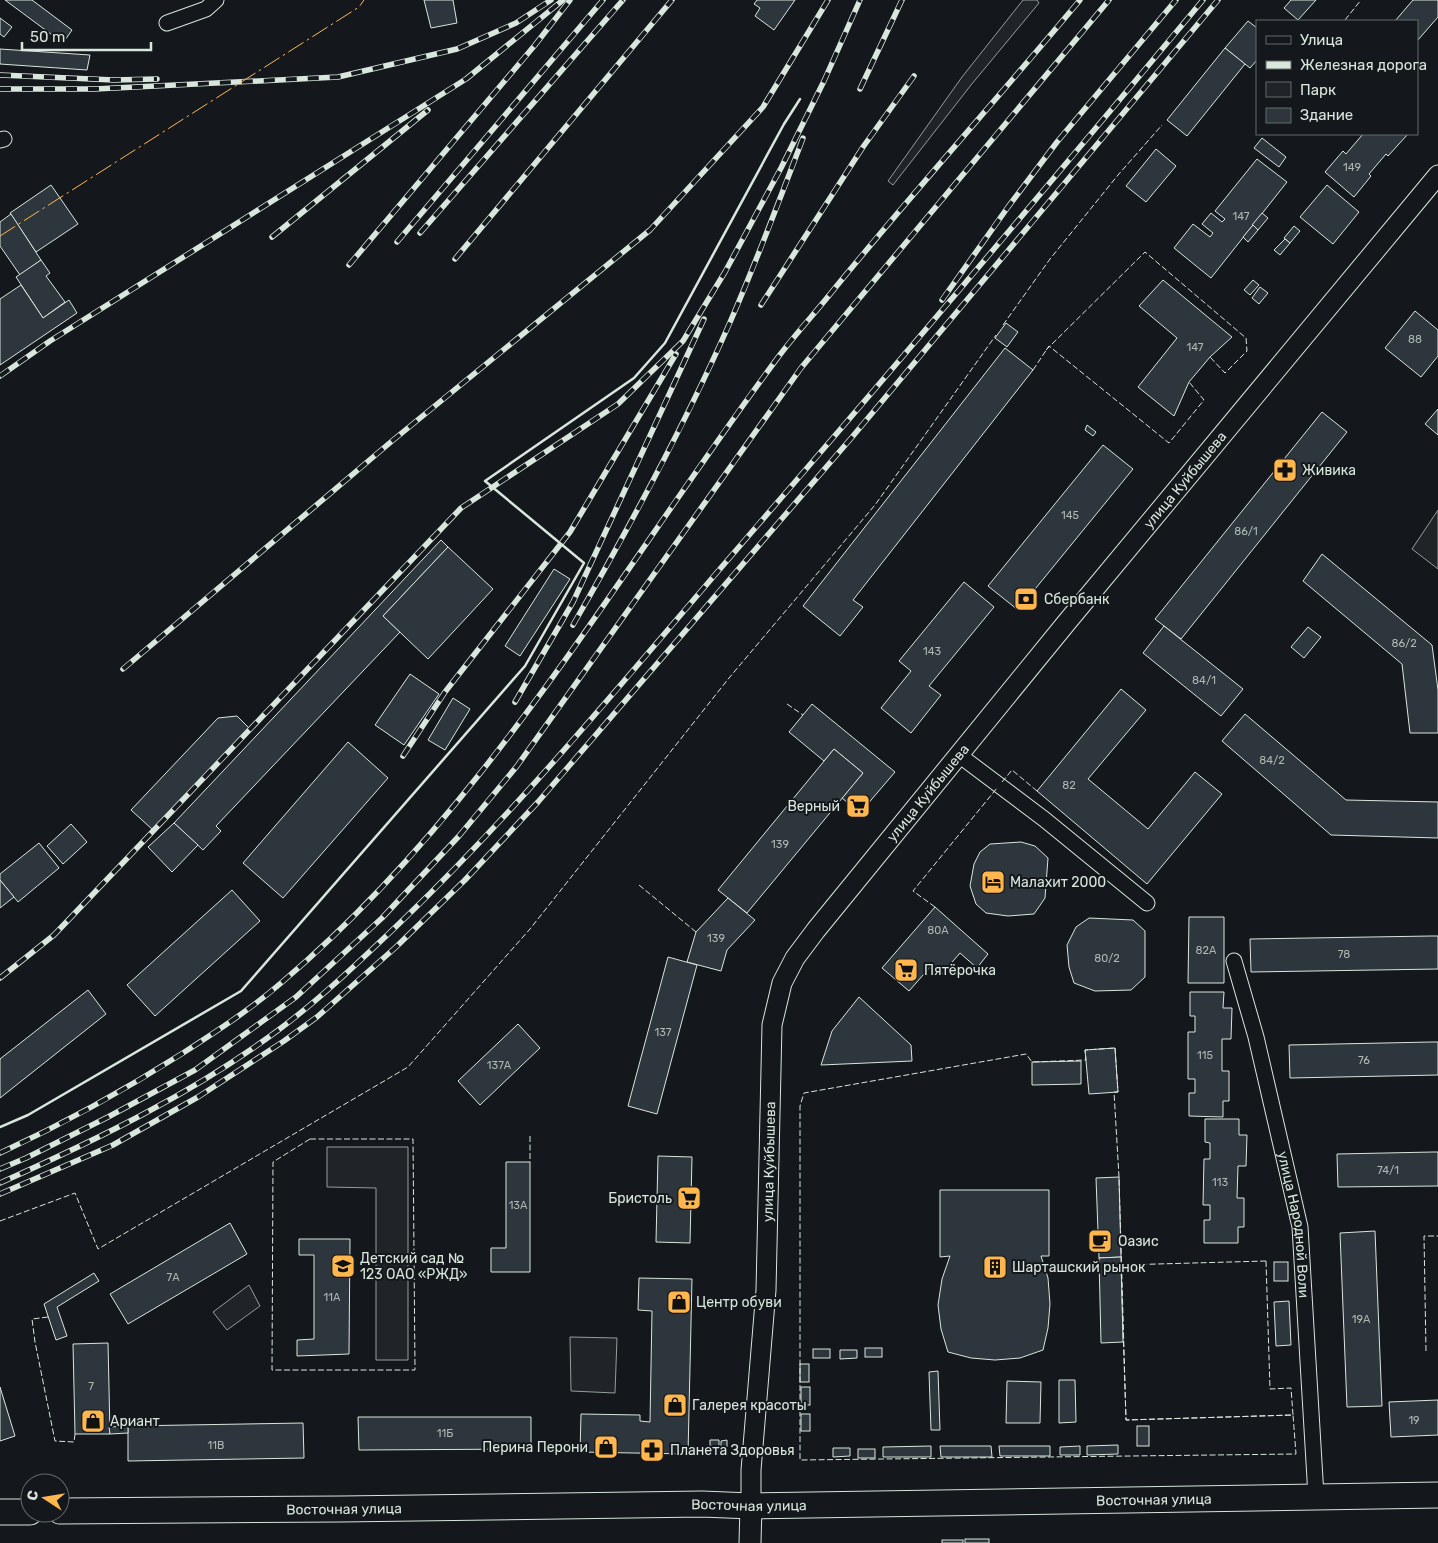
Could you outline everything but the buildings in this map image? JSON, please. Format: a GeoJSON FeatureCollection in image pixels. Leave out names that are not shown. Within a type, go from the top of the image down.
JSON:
{"type":"FeatureCollection","features":[{"type":"Feature","properties":{"kind":"main road","name":"Восточная улица"},"geometry":{"type":"LineString","coordinates":[[70,1511],[341,1510],[693,1504],[751,1506],[1438,1495]]}},
{"type":"Feature","properties":{"kind":"main road","name":"улица Куйбышева"},"geometry":{"type":"LineString","coordinates":[[750,1543],[751,1506]]}},
{"type":"Feature","properties":{"kind":"main road"},"geometry":{"type":"LineString","coordinates":[[0,1512],[20,1512]]}},
{"type":"Feature","properties":{"kind":"street"},"geometry":{"type":"LineString","coordinates":[[167,23],[206,9],[216,0]]}},
{"type":"Feature","properties":{"kind":"street","name":"улица Куйбышева"},"geometry":{"type":"LineString","coordinates":[[751,1506],[751,1470],[766,1290],[772,1025],[782,982],[795,958],[811,936],[958,755],[1438,175]]}},
{"type":"Feature","properties":{"kind":"street"},"geometry":{"type":"LineString","coordinates":[[958,755],[1044,819],[1147,903]]}},
{"type":"Feature","properties":{"kind":"street","name":"улица Народной Воли"},"geometry":{"type":"LineString","coordinates":[[1234,961],[1256,1037],[1300,1227],[1316,1496]]}},
{"type":"Feature","properties":{"kind":"green space"},"geometry":{"type":"Polygon","coordinates":[[[1023,0],[1037,0],[1039,3],[971,85],[893,185],[888,181],[962,77],[1023,0]]]}},
{"type":"Feature","properties":{"kind":"green space"},"geometry":{"type":"Polygon","coordinates":[[[1438,510],[1438,569],[1412,549],[1438,510]]]}},
{"type":"Feature","properties":{"kind":"green space"},"geometry":{"type":"Polygon","coordinates":[[[327,1147],[408,1147],[408,1360],[376,1360],[376,1188],[327,1187],[327,1147]]]}},
{"type":"Feature","properties":{"kind":"green space"},"geometry":{"type":"Polygon","coordinates":[[[249,1285],[260,1306],[227,1330],[213,1312],[249,1285]]]}},
{"type":"Feature","properties":{"kind":"green space"},"geometry":{"type":"Polygon","coordinates":[[[570,1337],[617,1338],[615,1393],[571,1391],[570,1337]]]}},
{"type":"Feature","properties":{"kind":"railway"},"geometry":{"type":"LineString","coordinates":[[0,89],[95,89],[338,77],[457,49],[516,23],[551,0]]}},
{"type":"Feature","properties":{"kind":"railway"},"geometry":{"type":"LineString","coordinates":[[0,376],[50,341],[466,79],[563,0]]}},
{"type":"Feature","properties":{"kind":"railway"},"geometry":{"type":"LineString","coordinates":[[349,265],[535,45],[570,0]]}},
{"type":"Feature","properties":{"kind":"railway"},"geometry":{"type":"LineString","coordinates":[[397,242],[603,0]]}},
{"type":"Feature","properties":{"kind":"railway"},"geometry":{"type":"LineString","coordinates":[[420,233],[623,0]]}},
{"type":"Feature","properties":{"kind":"railway"},"geometry":{"type":"LineString","coordinates":[[455,259],[672,0]]}},
{"type":"Feature","properties":{"kind":"railway"},"geometry":{"type":"LineString","coordinates":[[123,669],[392,441],[650,230],[763,107],[828,0]]}},
{"type":"Feature","properties":{"kind":"railway"},"geometry":{"type":"LineString","coordinates":[[0,978],[54,935],[461,508],[618,404],[683,341],[725,272],[781,168],[824,81],[860,0]]}},
{"type":"Feature","properties":{"kind":"railway"},"geometry":{"type":"LineString","coordinates":[[860,89],[902,0]]}},
{"type":"Feature","properties":{"kind":"railway"},"geometry":{"type":"LineString","coordinates":[[0,1153],[48,1130],[116,1093],[161,1067],[221,1028],[281,983],[355,915],[423,842],[487,764],[548,684],[720,437],[786,347],[1080,0]]}},
{"type":"Feature","properties":{"kind":"railway"},"geometry":{"type":"LineString","coordinates":[[0,1169],[108,1117],[195,1070],[296,997],[382,918],[459,836],[517,766],[801,368],[1109,0]]}},
{"type":"Feature","properties":{"kind":"railway"},"geometry":{"type":"LineString","coordinates":[[942,300],[1057,142],[1176,0]]}},
{"type":"Feature","properties":{"kind":"railway"},"geometry":{"type":"LineString","coordinates":[[0,1183],[107,1133],[177,1095],[245,1054],[311,1004],[343,976],[449,875],[613,694],[930,325],[1203,0]]}},
{"type":"Feature","properties":{"kind":"railway"},"geometry":{"type":"LineString","coordinates":[[0,1194],[113,1145],[198,1097],[284,1041],[317,1017],[396,947],[465,880],[538,802],[853,436],[1218,0]]}},
{"type":"Feature","properties":{"kind":"railway"},"geometry":{"type":"LineString","coordinates":[[0,75],[114,80],[157,79]]}},
{"type":"Feature","properties":{"kind":"railway"},"geometry":{"type":"LineString","coordinates":[[761,305],[863,147],[914,76]]}},
{"type":"Feature","properties":{"kind":"railway"},"geometry":{"type":"LineString","coordinates":[[272,237],[428,110]]}},
{"type":"Feature","properties":{"kind":"railway"},"geometry":{"type":"LineString","coordinates":[[573,625],[656,475],[695,398],[750,275],[803,138]]}},
{"type":"Feature","properties":{"kind":"railway"},"geometry":{"type":"LineString","coordinates":[[515,702],[573,602],[704,319]]}},
{"type":"Feature","properties":{"kind":"railway"},"geometry":{"type":"LineString","coordinates":[[403,756],[445,692],[570,532],[676,354]]}},
{"type":"Feature","properties":{"kind":"fence"},"geometry":{"type":"LineString","coordinates":[[1345,20],[1361,0]]}},
{"type":"Feature","properties":{"kind":"fence"},"geometry":{"type":"LineString","coordinates":[[1003,325],[1050,259],[1118,175],[1162,125]]}},
{"type":"Feature","properties":{"kind":"fence"},"geometry":{"type":"LineString","coordinates":[[1046,350],[1145,252],[1246,338],[1247,351],[1225,373],[1210,357]]}},
{"type":"Feature","properties":{"kind":"fence"},"geometry":{"type":"LineString","coordinates":[[0,1221],[75,1193],[98,1249],[408,1067],[530,929],[729,678],[875,505],[996,335]]}},
{"type":"Feature","properties":{"kind":"fence"},"geometry":{"type":"LineString","coordinates":[[1033,370],[1049,346],[1169,443],[1204,400],[1189,382]]}},
{"type":"Feature","properties":{"kind":"fence"},"geometry":{"type":"LineString","coordinates":[[787,704],[803,715]]}},
{"type":"Feature","properties":{"kind":"fence"},"geometry":{"type":"LineString","coordinates":[[1002,782],[1012,770],[1037,791]]}},
{"type":"Feature","properties":{"kind":"fence"},"geometry":{"type":"LineString","coordinates":[[935,907],[913,891],[997,788]]}},
{"type":"Feature","properties":{"kind":"fence"},"geometry":{"type":"LineString","coordinates":[[639,885],[696,932]]}},
{"type":"Feature","properties":{"kind":"fence"},"geometry":{"type":"LineString","coordinates":[[1115,1048],[1118,1092],[1114,1092],[1119,1177],[1126,1420],[1293,1415],[1296,1454],[800,1460],[800,1106],[804,1093],[1026,1054],[1032,1062],[1086,1060],[1085,1050],[1115,1048]]}},
{"type":"Feature","properties":{"kind":"fence"},"geometry":{"type":"LineString","coordinates":[[530,1136],[530,1162]]}},
{"type":"Feature","properties":{"kind":"fence"},"geometry":{"type":"LineString","coordinates":[[310,1139],[413,1139],[415,1370],[272,1370],[273,1162],[310,1139]]}},
{"type":"Feature","properties":{"kind":"fence"},"geometry":{"type":"LineString","coordinates":[[1426,1351],[1424,1236],[1438,1236]]}},
{"type":"Feature","properties":{"kind":"fence"},"geometry":{"type":"LineString","coordinates":[[1266,1261],[1270,1389],[1291,1388],[1293,1415],[1126,1420],[1121,1265],[1266,1261]]}},
{"type":"Feature","properties":{"kind":"fence"},"geometry":{"type":"LineString","coordinates":[[48,1317],[32,1319],[55,1441],[74,1442],[75,1434]]}},
{"type":"Feature","properties":{"kind":"wall"},"geometry":{"type":"LineString","coordinates":[[0,1127],[28,1115],[241,991],[525,666],[584,563],[485,481],[634,378],[665,343],[784,124],[800,99]]}},
{"type":"Feature","properties":{"kind":"power"},"geometry":{"type":"LineString","coordinates":[[0,236],[359,7],[364,0]]}},
{"type":"Feature","properties":{"kind":"place","name":"Живика"},"geometry":{"type":"Point","coordinates":[1285,470]}},
{"type":"Feature","properties":{"kind":"place","name":"Сбербанк"},"geometry":{"type":"Point","coordinates":[1026,599]}},
{"type":"Feature","properties":{"kind":"place","name":"Верный"},"geometry":{"type":"Point","coordinates":[858,806]}},
{"type":"Feature","properties":{"kind":"place","name":"Малахит 2000"},"geometry":{"type":"Point","coordinates":[993,882]}},
{"type":"Feature","properties":{"kind":"place","name":"Пятёрочка"},"geometry":{"type":"Point","coordinates":[906,970]}},
{"type":"Feature","properties":{"kind":"place","name":"Бристоль"},"geometry":{"type":"Point","coordinates":[689,1198]}},
{"type":"Feature","properties":{"kind":"place","name":"Оазис"},"geometry":{"type":"Point","coordinates":[1100,1241]}},
{"type":"Feature","properties":{"kind":"place","name":"Детский сад № 123 ОАО «РЖД»"},"geometry":{"type":"Point","coordinates":[343,1266]}},
{"type":"Feature","properties":{"kind":"place","name":"Шарташский рынок"},"geometry":{"type":"Point","coordinates":[995,1267]}},
{"type":"Feature","properties":{"kind":"place","name":"Центр обуви"},"geometry":{"type":"Point","coordinates":[679,1302]}},
{"type":"Feature","properties":{"kind":"place","name":"Галерея красоты"},"geometry":{"type":"Point","coordinates":[675,1405]}},
{"type":"Feature","properties":{"kind":"place","name":"Ариант"},"geometry":{"type":"Point","coordinates":[93,1421]}},
{"type":"Feature","properties":{"kind":"place","name":"Перина Перони"},"geometry":{"type":"Point","coordinates":[606,1447]}},
{"type":"Feature","properties":{"kind":"place","name":"Планета Здоровья"},"geometry":{"type":"Point","coordinates":[652,1450]}}]}
